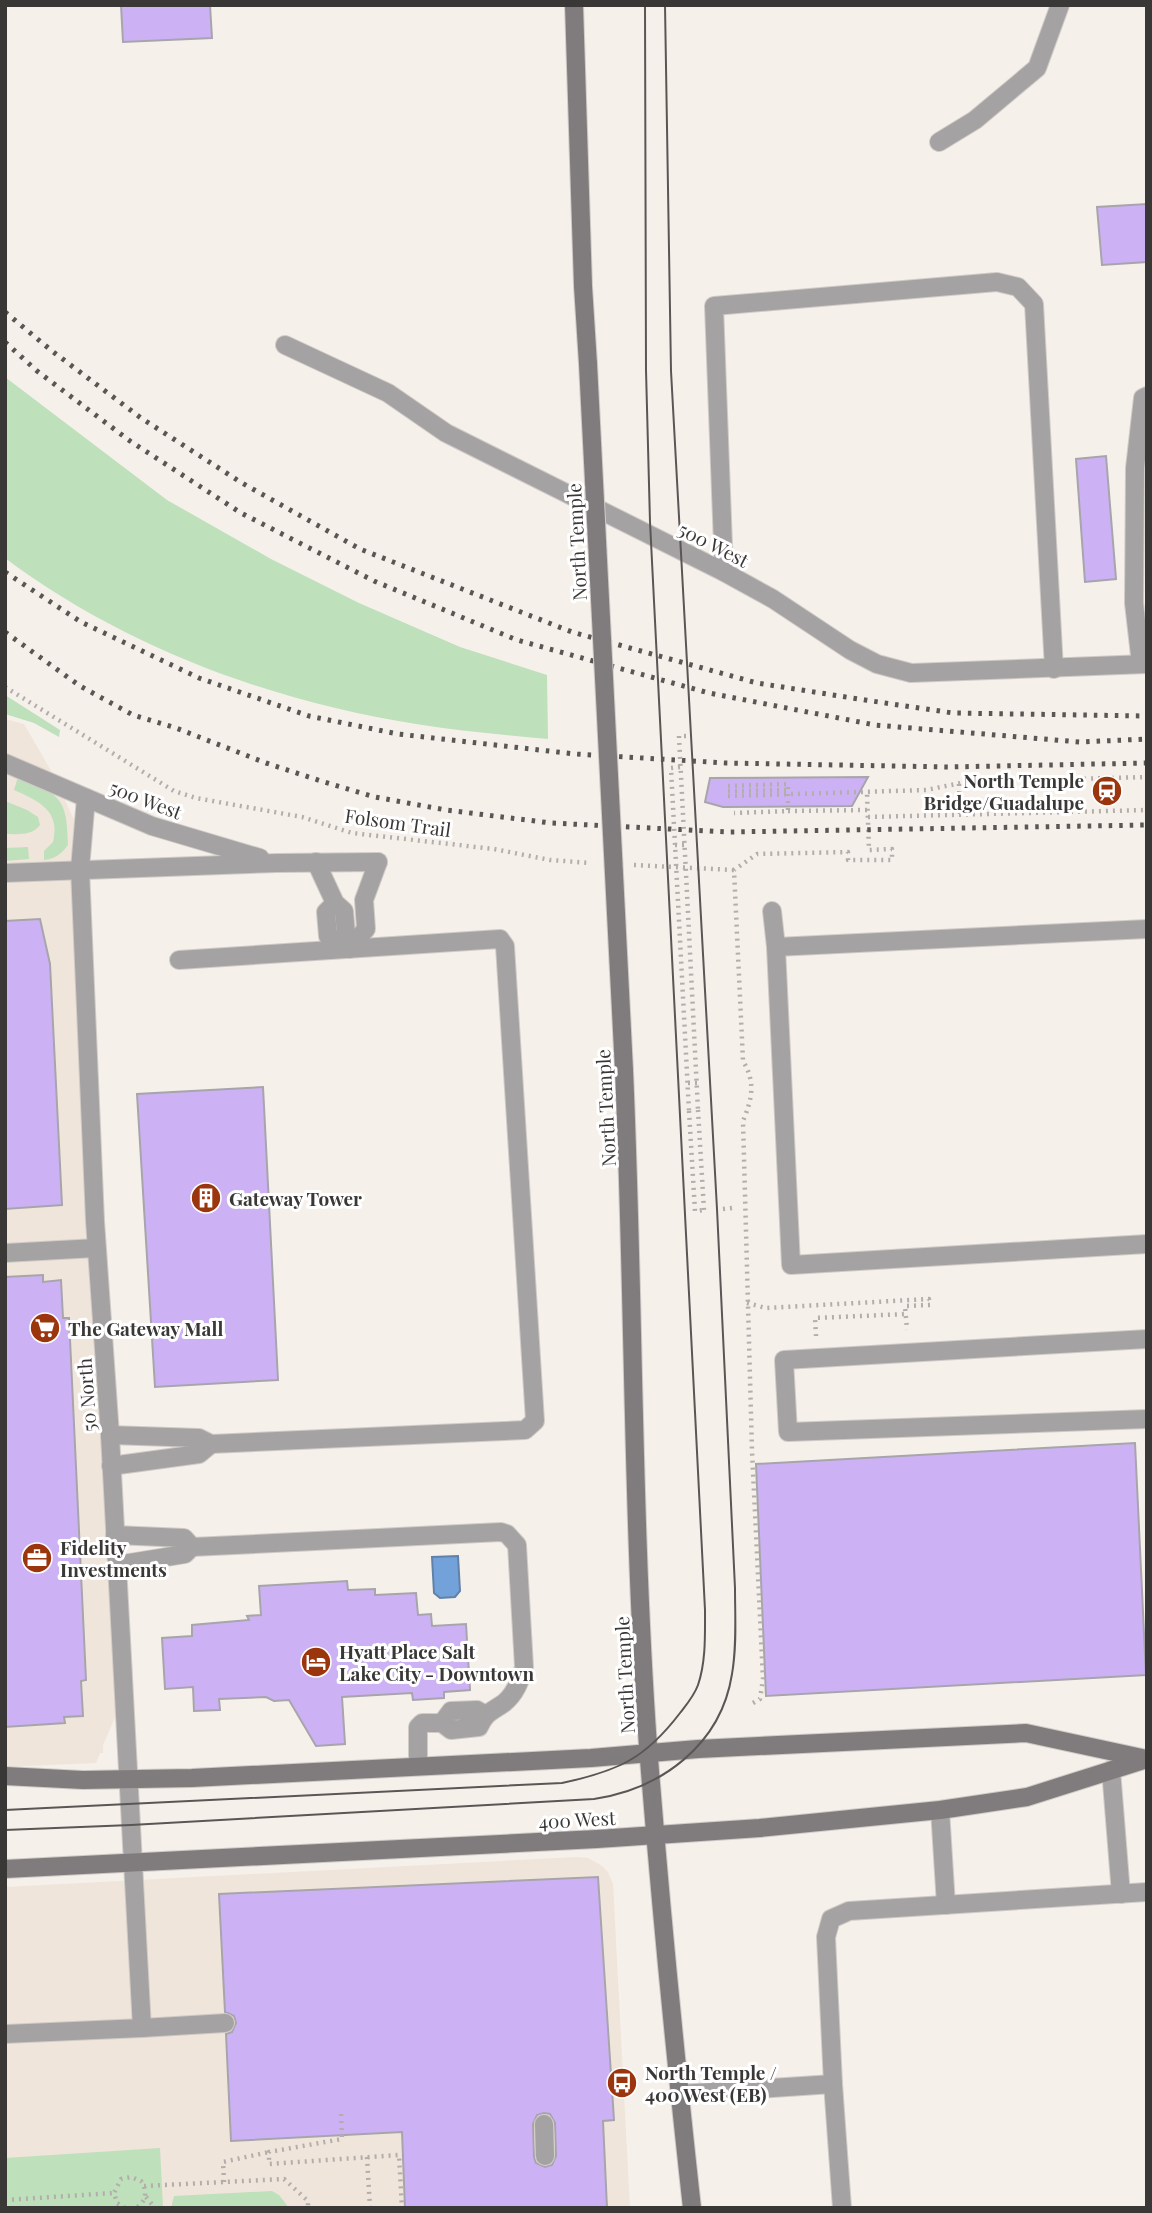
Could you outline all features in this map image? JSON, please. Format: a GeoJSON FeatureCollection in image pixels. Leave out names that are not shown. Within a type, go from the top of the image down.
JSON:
{"type":"FeatureCollection","features":[{"type":"Feature","properties":{"kind":"street","name":"North Temple"},"geometry":{"type":"LineString","coordinates":[[574,5],[582,273],[630,1205],[633,1422],[649,1753],[692,2208]]}},
{"type":"Feature","properties":{"kind":"street"},"geometry":{"type":"LineString","coordinates":[[939,142],[975,120],[1037,68],[1060,5]]}},
{"type":"Feature","properties":{"kind":"street"},"geometry":{"type":"LineString","coordinates":[[724,572],[714,306],[997,282],[1018,287],[1034,304],[1054,668]]}},
{"type":"Feature","properties":{"kind":"street","name":"500 West"},"geometry":{"type":"LineString","coordinates":[[285,345],[388,393],[446,433],[724,572],[773,599],[850,650],[877,664],[911,673],[1144,664]]}},
{"type":"Feature","properties":{"kind":"street"},"geometry":{"type":"LineString","coordinates":[[1144,664],[1135,603],[1135,468],[1143,398],[1147,396]]}},
{"type":"Feature","properties":{"kind":"street","name":"500 West"},"geometry":{"type":"LineString","coordinates":[[5,763],[152,825],[277,863]]}},
{"type":"Feature","properties":{"kind":"street","name":"50 North"},"geometry":{"type":"LineString","coordinates":[[86,798],[79,869],[96,1248],[110,1436],[142,2028]]}},
{"type":"Feature","properties":{"kind":"street"},"geometry":{"type":"LineString","coordinates":[[316,862],[335,903],[326,912],[328,936],[343,945]]}},
{"type":"Feature","properties":{"kind":"street","name":"500 West"},"geometry":{"type":"LineString","coordinates":[[5,873],[378,862],[364,900],[366,929],[343,945]]}},
{"type":"Feature","properties":{"kind":"street"},"geometry":{"type":"LineString","coordinates":[[772,911],[776,947],[790,1265],[1147,1244]]}},
{"type":"Feature","properties":{"kind":"street"},"geometry":{"type":"LineString","coordinates":[[776,947],[1147,929]]}},
{"type":"Feature","properties":{"kind":"street"},"geometry":{"type":"LineString","coordinates":[[110,1436],[199,1438],[211,1444],[525,1430],[535,1421],[505,946],[500,939],[343,945],[179,960]]}},
{"type":"Feature","properties":{"kind":"street"},"geometry":{"type":"LineString","coordinates":[[5,1253],[96,1248]]}},
{"type":"Feature","properties":{"kind":"street"},"geometry":{"type":"LineString","coordinates":[[1147,1339],[784,1360],[788,1432],[1147,1419]]}},
{"type":"Feature","properties":{"kind":"street"},"geometry":{"type":"LineString","coordinates":[[111,1466],[199,1454],[211,1444]]}},
{"type":"Feature","properties":{"kind":"street"},"geometry":{"type":"LineString","coordinates":[[117,1565],[185,1554],[192,1547],[507,1534],[517,1545],[524,1667],[514,1692],[504,1702],[484,1714],[477,1710],[451,1711],[442,1723],[422,1723],[418,1727],[418,1766]]}},
{"type":"Feature","properties":{"kind":"street"},"geometry":{"type":"LineString","coordinates":[[115,1535],[184,1538],[192,1547]]}},
{"type":"Feature","properties":{"kind":"street","name":"400 West"},"geometry":{"type":"LineString","coordinates":[[5,1776],[83,1780],[192,1778],[1026,1733],[1145,1759]]}},
{"type":"Feature","properties":{"kind":"street","name":"400 West"},"geometry":{"type":"LineString","coordinates":[[5,1869],[656,1836],[940,1810],[1027,1797],[1145,1759]]}},
{"type":"Feature","properties":{"kind":"street"},"geometry":{"type":"LineString","coordinates":[[1111,1770],[1121,1894]]}},
{"type":"Feature","properties":{"kind":"street"},"geometry":{"type":"LineString","coordinates":[[940,1810],[946,1905]]}},
{"type":"Feature","properties":{"kind":"street"},"geometry":{"type":"LineString","coordinates":[[842,2208],[826,1937],[831,1919],[849,1911],[1147,1892]]}},
{"type":"Feature","properties":{"kind":"street"},"geometry":{"type":"LineString","coordinates":[[5,2034],[225,2023]]}},
{"type":"Feature","properties":{"kind":"street"},"geometry":{"type":"LineString","coordinates":[[680,2094],[833,2084]]}},
{"type":"Feature","properties":{"kind":"street"},"geometry":{"type":"LineString","coordinates":[[544,2124],[545,2156]]}},
{"type":"Feature","properties":{"kind":"path","name":"Folsom Trail"},"geometry":{"type":"LineString","coordinates":[[5,687],[174,790],[196,797],[302,817],[352,833],[494,849],[550,860],[602,863]]}},
{"type":"Feature","properties":{"kind":"path"},"geometry":{"type":"LineString","coordinates":[[680,767],[671,768],[695,1211],[706,1210],[698,1110],[680,767],[679,736],[685,736]]}},
{"type":"Feature","properties":{"kind":"path"},"geometry":{"type":"LineString","coordinates":[[788,811],[788,792],[788,784],[728,791],[788,792],[867,793],[926,790],[959,784],[1147,777]]}},
{"type":"Feature","properties":{"kind":"path"},"geometry":{"type":"LineString","coordinates":[[959,784],[960,814]]}},
{"type":"Feature","properties":{"kind":"path"},"geometry":{"type":"LineString","coordinates":[[629,864],[734,870],[757,854],[848,852],[848,860],[892,860],[892,849],[869,850],[867,793]]}},
{"type":"Feature","properties":{"kind":"path"},"geometry":{"type":"LineString","coordinates":[[734,813],[867,810]]}},
{"type":"Feature","properties":{"kind":"path"},"geometry":{"type":"LineString","coordinates":[[868,817],[1147,810]]}},
{"type":"Feature","properties":{"kind":"path"},"geometry":{"type":"LineString","coordinates":[[675,845],[684,845]]}},
{"type":"Feature","properties":{"kind":"path"},"geometry":{"type":"LineString","coordinates":[[734,870],[743,1061],[750,1073],[753,1096],[743,1121],[747,1303],[763,1679],[760,1699],[753,1703]]}},
{"type":"Feature","properties":{"kind":"path"},"geometry":{"type":"LineString","coordinates":[[688,1083],[697,1083]]}},
{"type":"Feature","properties":{"kind":"path"},"geometry":{"type":"LineString","coordinates":[[723,1209],[732,1208]]}},
{"type":"Feature","properties":{"kind":"path"},"geometry":{"type":"LineString","coordinates":[[747,1303],[766,1308],[929,1299],[930,1305],[905,1306],[908,1353]]}},
{"type":"Feature","properties":{"kind":"path"},"geometry":{"type":"LineString","coordinates":[[817,1358],[815,1318],[906,1314]]}},
{"type":"Feature","properties":{"kind":"path"},"geometry":{"type":"LineString","coordinates":[[224,2182],[223,2162],[342,2139],[341,2114]]}},
{"type":"Feature","properties":{"kind":"path"},"geometry":{"type":"LineString","coordinates":[[269,2152],[269,2164],[399,2155],[402,2208]]}},
{"type":"Feature","properties":{"kind":"path"},"geometry":{"type":"LineString","coordinates":[[367,2157],[370,2208]]}},
{"type":"Feature","properties":{"kind":"path"},"geometry":{"type":"LineString","coordinates":[[125,2208],[117,2203],[114,2193],[117,2183],[126,2177],[136,2178],[144,2186],[146,2208]]}},
{"type":"Feature","properties":{"kind":"path"},"geometry":{"type":"LineString","coordinates":[[144,2186],[284,2179],[308,2201],[308,2208]]}},
{"type":"Feature","properties":{"kind":"path"},"geometry":{"type":"LineString","coordinates":[[5,2200],[114,2193]]}},
{"type":"Feature","properties":{"kind":"path"},"geometry":{"type":"LineString","coordinates":[[135,2208],[144,2201],[145,2196]]}},
{"type":"Feature","properties":{"kind":"path"},"geometry":{"type":"LineString","coordinates":[[145,2196],[155,2208]]}},
{"type":"Feature","properties":{"kind":"shaded area","name":"The Gateway Mall"},"geometry":{"type":"Polygon","coordinates":[[[5,719],[24,724],[50,769],[80,832],[133,1676],[103,1745],[103,1753],[100,1753],[96,1763],[5,1767],[5,719]]]}},
{"type":"Feature","properties":{"kind":"shaded area"},"geometry":{"type":"Polygon","coordinates":[[[588,1858],[602,1866],[613,1884],[630,2208],[5,2208],[5,1887],[588,1858]]]}},
{"type":"Feature","properties":{"kind":"green space"},"geometry":{"type":"Polygon","coordinates":[[[5,377],[167,500],[271,559],[359,603],[460,647],[547,675],[548,739],[465,731],[361,714],[253,685],[149,644],[51,590],[5,558],[5,377]]]}},
{"type":"Feature","properties":{"kind":"green space"},"geometry":{"type":"Polygon","coordinates":[[[5,695],[60,730],[59,737],[34,723],[5,714],[5,695]]]}},
{"type":"Feature","properties":{"kind":"green space"},"geometry":{"type":"Polygon","coordinates":[[[18,777],[52,794],[63,808],[68,845],[55,857],[44,860],[44,851],[53,842],[55,831],[51,815],[32,798],[14,790],[18,777]]]}},
{"type":"Feature","properties":{"kind":"green space"},"geometry":{"type":"Polygon","coordinates":[[[5,801],[38,817],[40,825],[37,829],[29,833],[5,834],[5,801]]]}},
{"type":"Feature","properties":{"kind":"green space"},"geometry":{"type":"Polygon","coordinates":[[[28,847],[29,859],[5,861],[5,848],[28,847]]]}},
{"type":"Feature","properties":{"kind":"green space"},"geometry":{"type":"Polygon","coordinates":[[[160,2148],[163,2208],[5,2208],[5,2158],[160,2148]]]}},
{"type":"Feature","properties":{"kind":"green space"},"geometry":{"type":"Polygon","coordinates":[[[272,2191],[279,2195],[289,2208],[171,2208],[174,2196],[272,2191]]]}},
{"type":"Feature","properties":{"kind":"water"},"geometry":{"type":"Polygon","coordinates":[[[458,1556],[460,1591],[455,1597],[440,1598],[434,1593],[432,1557],[458,1556]]]}},
{"type":"Feature","properties":{"kind":"building"},"geometry":{"type":"Polygon","coordinates":[[[121,5],[210,5],[212,38],[123,42],[121,5]]]}},
{"type":"Feature","properties":{"kind":"building"},"geometry":{"type":"Polygon","coordinates":[[[1147,204],[1147,262],[1102,265],[1097,207],[1147,204]]]}},
{"type":"Feature","properties":{"kind":"building"},"geometry":{"type":"Polygon","coordinates":[[[1106,456],[1116,579],[1085,582],[1076,459],[1106,456]]]}},
{"type":"Feature","properties":{"kind":"building"},"geometry":{"type":"Polygon","coordinates":[[[868,777],[852,806],[723,807],[705,802],[710,778],[868,777]]]}},
{"type":"Feature","properties":{"kind":"building"},"geometry":{"type":"Polygon","coordinates":[[[40,919],[50,964],[62,1205],[5,1209],[5,921],[40,919]]]}},
{"type":"Feature","properties":{"kind":"building","name":"Gateway Tower"},"geometry":{"type":"Polygon","coordinates":[[[263,1087],[278,1380],[155,1387],[137,1094],[263,1087]]]}},
{"type":"Feature","properties":{"kind":"building"},"geometry":{"type":"Polygon","coordinates":[[[43,1275],[43,1282],[61,1280],[63,1318],[69,1318],[86,1680],[81,1681],[83,1716],[64,1717],[65,1723],[5,1727],[5,1277],[43,1275]]]}},
{"type":"Feature","properties":{"kind":"building"},"geometry":{"type":"Polygon","coordinates":[[[1135,1443],[1146,1675],[766,1696],[756,1464],[1135,1443]]]}},
{"type":"Feature","properties":{"kind":"building","name":"Hyatt Place Salt Lake City - Downtown"},"geometry":{"type":"Polygon","coordinates":[[[347,1581],[348,1590],[375,1589],[375,1595],[416,1593],[418,1615],[431,1614],[432,1626],[466,1624],[470,1690],[444,1692],[444,1698],[413,1700],[412,1693],[342,1697],[345,1744],[316,1746],[289,1700],[274,1701],[266,1697],[219,1699],[220,1710],[194,1711],[193,1687],[165,1689],[162,1638],[192,1636],[192,1625],[249,1620],[247,1616],[261,1615],[259,1586],[347,1581]]]}},
{"type":"Feature","properties":{"kind":"building"},"geometry":{"type":"Polygon","coordinates":[[[598,1877],[614,2120],[603,2121],[607,2208],[405,2208],[402,2132],[231,2141],[226,2034],[232,2032],[236,2023],[234,2016],[225,2012],[219,1894],[598,1877]],[[550,2114],[537,2115],[533,2124],[534,2157],[536,2163],[545,2167],[552,2165],[556,2156],[555,2123],[550,2114]]]}},
{"type":"Feature","properties":{"kind":"tram line"},"geometry":{"type":"LineString","coordinates":[[5,1810],[562,1783],[615,1768],[642,1752],[667,1729],[698,1685],[704,1657],[705,1610],[650,522],[646,370],[645,5]]}},
{"type":"Feature","properties":{"kind":"tram line"},"geometry":{"type":"LineString","coordinates":[[5,1830],[594,1799],[619,1794],[642,1785],[664,1774],[684,1759],[701,1742],[726,1699],[735,1653],[735,1588],[671,371],[665,5]]}},
{"type":"Feature","properties":{"kind":"railway"},"geometry":{"type":"LineString","coordinates":[[5,312],[141,418],[242,483],[360,549],[572,632],[757,683],[953,713],[1147,716]]}},
{"type":"Feature","properties":{"kind":"railway"},"geometry":{"type":"LineString","coordinates":[[5,342],[37,371],[130,441],[241,513],[374,581],[517,640],[709,693],[875,725],[1080,742],[1147,739]]}},
{"type":"Feature","properties":{"kind":"railway"},"geometry":{"type":"LineString","coordinates":[[5,572],[81,622],[199,678],[309,716],[398,734],[575,754],[726,763],[948,767],[1147,763]]}},
{"type":"Feature","properties":{"kind":"railway"},"geometry":{"type":"LineString","coordinates":[[5,632],[80,686],[133,715],[324,782],[375,797],[446,810],[551,823],[729,832],[1147,825]]}},
{"type":"Feature","properties":{"kind":"place","name":"North Temple Bridge/Guadalupe"},"geometry":{"type":"Point","coordinates":[1107,791]}},
{"type":"Feature","properties":{"kind":"place","name":"Gateway Tower"},"geometry":{"type":"Point","coordinates":[206,1198]}},
{"type":"Feature","properties":{"kind":"place","name":"The Gateway Mall"},"geometry":{"type":"Point","coordinates":[45,1328]}},
{"type":"Feature","properties":{"kind":"place","name":"Fidelity Investments"},"geometry":{"type":"Point","coordinates":[37,1558]}},
{"type":"Feature","properties":{"kind":"place","name":"Hyatt Place Salt Lake City - Downtown"},"geometry":{"type":"Point","coordinates":[316,1662]}},
{"type":"Feature","properties":{"kind":"place","name":"North Temple / 400 West (EB)"},"geometry":{"type":"Point","coordinates":[622,2083]}}]}
